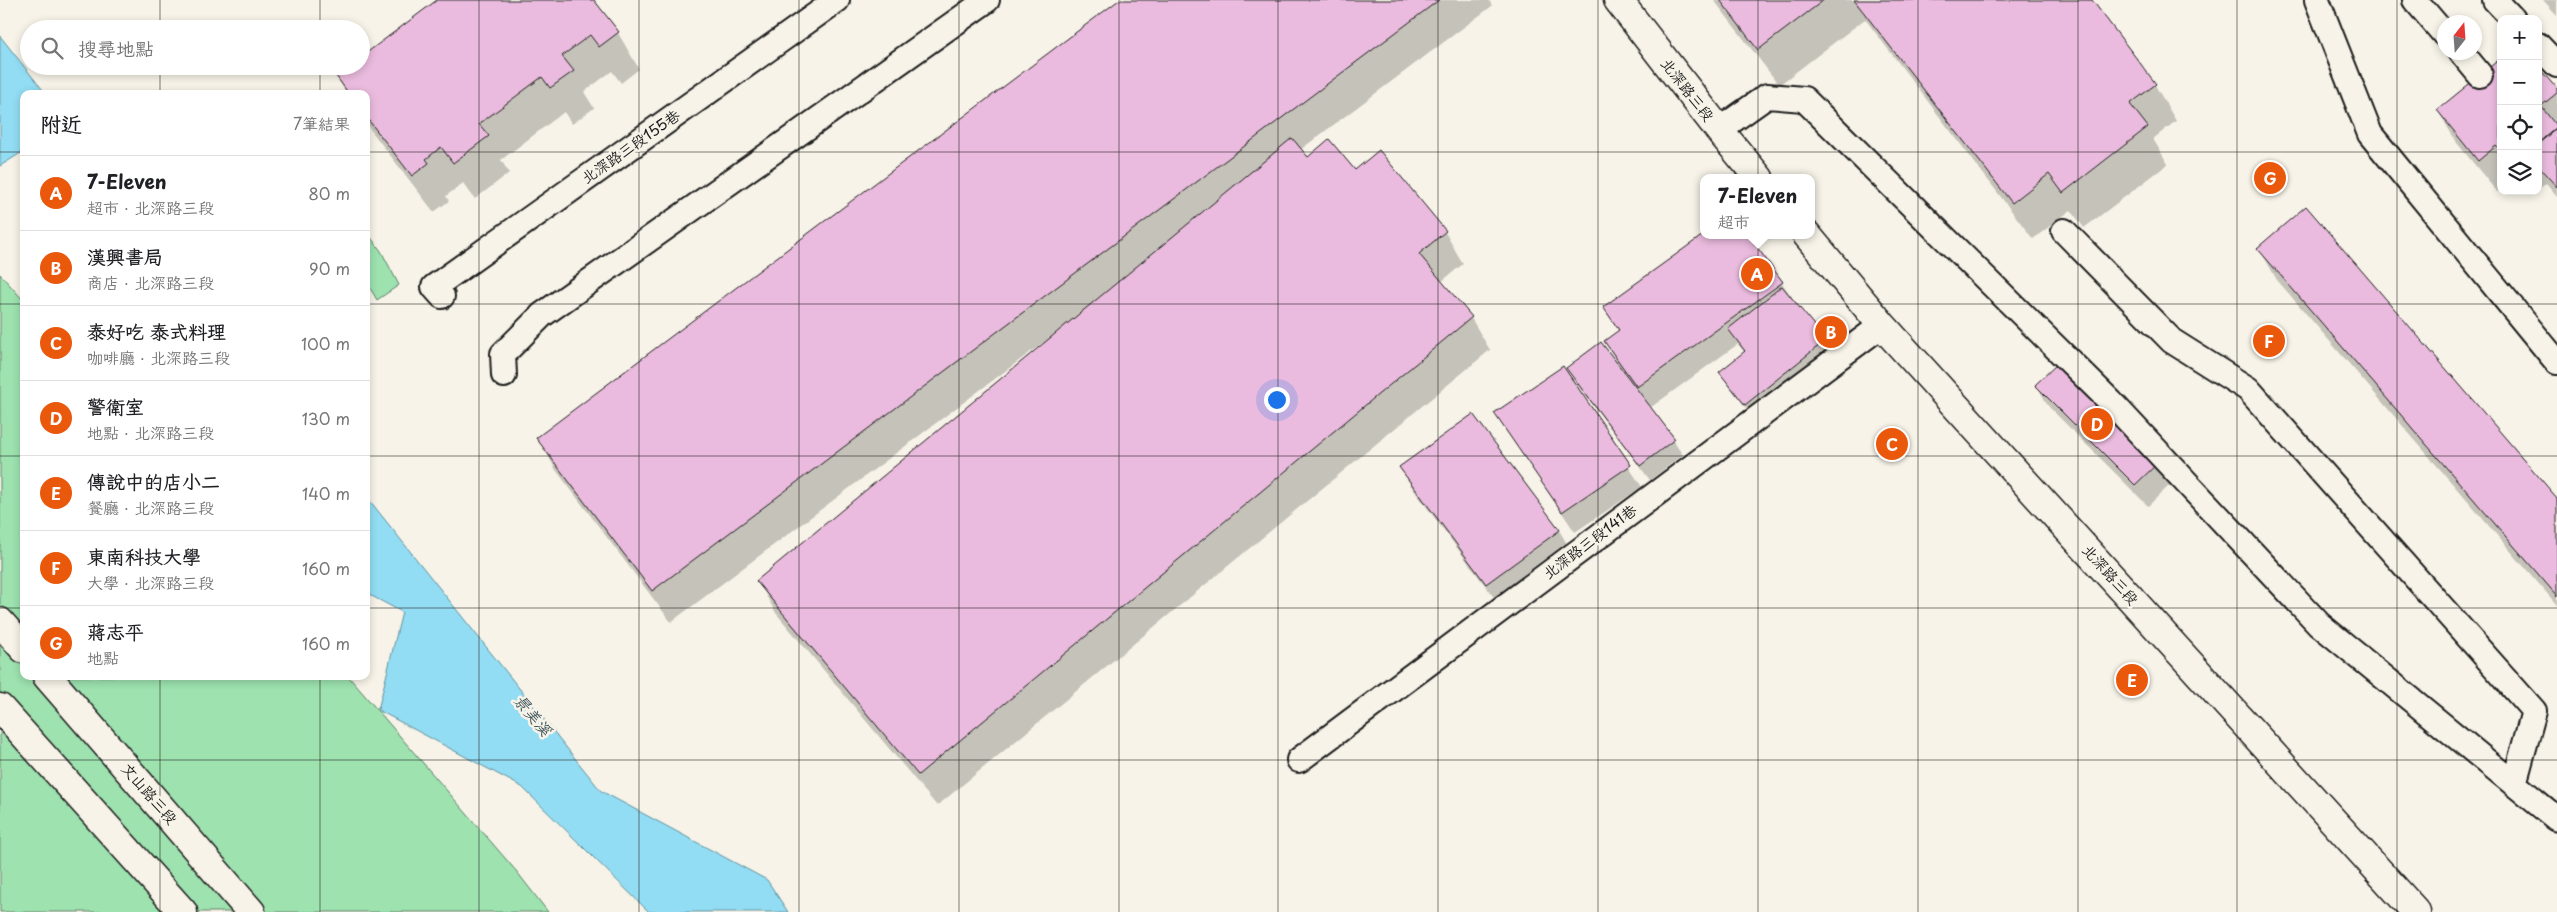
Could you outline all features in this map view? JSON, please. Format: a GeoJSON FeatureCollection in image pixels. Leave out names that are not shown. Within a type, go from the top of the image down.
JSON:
{"type":"FeatureCollection","features":[{"type":"Feature","properties":{"kind":"main road","name":"北深路三段"},"geometry":{"type":"LineString","coordinates":[[1618,0],[1755,174]]}},
{"type":"Feature","properties":{"kind":"main road","name":"北深路三段"},"geometry":{"type":"LineString","coordinates":[[1810,239],[1882,324],[2416,912]]}},
{"type":"Feature","properties":{"kind":"main road"},"geometry":{"type":"LineString","coordinates":[[0,622],[20,644]]}},
{"type":"Feature","properties":{"kind":"main road","name":"文山路三段"},"geometry":{"type":"LineString","coordinates":[[50,680],[250,912]]}},
{"type":"Feature","properties":{"kind":"main road"},"geometry":{"type":"LineString","coordinates":[[0,708],[184,912]]}},
{"type":"Feature","properties":{"kind":"lane","name":"北深路三段155巷"},"geometry":{"type":"LineString","coordinates":[[442,296],[434,287],[837,0]]}},
{"type":"Feature","properties":{"kind":"lane"},"geometry":{"type":"LineString","coordinates":[[504,375],[503,354],[542,315],[988,0]]}},
{"type":"Feature","properties":{"kind":"lane"},"geometry":{"type":"LineString","coordinates":[[2317,0],[2370,134],[2557,362]]}},
{"type":"Feature","properties":{"kind":"lane"},"geometry":{"type":"LineString","coordinates":[[2415,0],[2437,26]]}},
{"type":"Feature","properties":{"kind":"lane"},"geometry":{"type":"LineString","coordinates":[[2496,0],[2509,15]]}},
{"type":"Feature","properties":{"kind":"lane"},"geometry":{"type":"LineString","coordinates":[[2542,49],[2557,65]]}},
{"type":"Feature","properties":{"kind":"lane"},"geometry":{"type":"LineString","coordinates":[[2468,60],[2480,75]]}},
{"type":"Feature","properties":{"kind":"lane"},"geometry":{"type":"LineString","coordinates":[[1719,130],[1767,96],[1804,99],[2110,402],[2319,624],[2557,819]]}},
{"type":"Feature","properties":{"kind":"lane"},"geometry":{"type":"LineString","coordinates":[[2064,232],[2172,342],[2248,389],[2534,711],[2514,784]]}},
{"type":"Feature","properties":{"kind":"lane","name":"北深路三段141巷"},"geometry":{"type":"LineString","coordinates":[[1298,760],[1882,324]]}},
{"type":"Feature","properties":{"kind":"green space"},"geometry":{"type":"Polygon","coordinates":[[[370,236],[381,251],[399,285],[377,300],[370,288],[370,236]]]}},
{"type":"Feature","properties":{"kind":"green space"},"geometry":{"type":"Polygon","coordinates":[[[0,274],[20,296],[20,680],[351,680],[517,872],[548,912],[0,912],[0,274]]]}},
{"type":"Feature","properties":{"kind":"water"},"geometry":{"type":"Polygon","coordinates":[[[0,36],[20,61],[20,75],[31,75],[43,90],[20,90],[20,154],[0,166],[0,36]]]}},
{"type":"Feature","properties":{"kind":"water","name":"景美溪"},"geometry":{"type":"Polygon","coordinates":[[[370,501],[601,791],[767,880],[788,912],[649,912],[522,787],[378,710],[402,612],[370,595],[370,501]]]}},
{"type":"Feature","properties":{"kind":"building"},"geometry":{"type":"Polygon","coordinates":[[[437,0],[594,0],[619,32],[599,47],[590,35],[562,56],[574,71],[550,88],[542,77],[479,124],[489,136],[453,163],[441,147],[426,159],[429,163],[412,176],[370,122],[370,90],[346,90],[336,76],[370,75],[370,50],[437,0]]]}},
{"type":"Feature","properties":{"kind":"building"},"geometry":{"type":"Polygon","coordinates":[[[1119,0],[1439,0],[652,591],[536,438],[1119,0]]]}},
{"type":"Feature","properties":{"kind":"building"},"geometry":{"type":"Polygon","coordinates":[[[1720,0],[1824,0],[1758,50],[1720,0]]]}},
{"type":"Feature","properties":{"kind":"building"},"geometry":{"type":"Polygon","coordinates":[[[1854,0],[2092,0],[2156,84],[2130,104],[2148,127],[2063,193],[2049,174],[2012,203],[1854,0]]]}},
{"type":"Feature","properties":{"kind":"building"},"geometry":{"type":"Polygon","coordinates":[[[2497,61],[2497,147],[2478,161],[2437,110],[2497,61]]]}},
{"type":"Feature","properties":{"kind":"building"},"geometry":{"type":"Polygon","coordinates":[[[2542,72],[2557,89],[2557,93],[2542,105],[2542,72]]]}},
{"type":"Feature","properties":{"kind":"building"},"geometry":{"type":"Polygon","coordinates":[[[2542,107],[2557,127],[2542,140],[2542,107]]]}},
{"type":"Feature","properties":{"kind":"building"},"geometry":{"type":"Polygon","coordinates":[[[2557,128],[2557,187],[2542,170],[2542,141],[2557,128]]]}},
{"type":"Feature","properties":{"kind":"building"},"geometry":{"type":"Polygon","coordinates":[[[1292,138],[1308,157],[1329,139],[1355,170],[1379,150],[1446,231],[1419,254],[1472,317],[918,775],[756,581],[1292,138]]]}},
{"type":"Feature","properties":{"kind":"building"},"geometry":{"type":"Polygon","coordinates":[[[2306,206],[2557,498],[2557,596],[2257,248],[2306,206]]]}},
{"type":"Feature","properties":{"kind":"building"},"geometry":{"type":"Polygon","coordinates":[[[1700,237],[1700,239],[1751,239],[1783,282],[1637,387],[1604,341],[1619,330],[1603,307],[1700,237]]]}},
{"type":"Feature","properties":{"kind":"building"},"geometry":{"type":"Polygon","coordinates":[[[1782,286],[1826,340],[1745,405],[1719,372],[1745,351],[1728,329],[1782,286]]]}},
{"type":"Feature","properties":{"kind":"building"},"geometry":{"type":"Polygon","coordinates":[[[1601,342],[1675,439],[1640,466],[1566,368],[1601,342]]]}},
{"type":"Feature","properties":{"kind":"building"},"geometry":{"type":"Polygon","coordinates":[[[2059,362],[2159,462],[2135,485],[2035,385],[2059,362]]]}},
{"type":"Feature","properties":{"kind":"building"},"geometry":{"type":"Polygon","coordinates":[[[1563,366],[1631,465],[1562,512],[1494,413],[1563,366]]]}},
{"type":"Feature","properties":{"kind":"building"},"geometry":{"type":"Polygon","coordinates":[[[1473,414],[1560,530],[1486,584],[1399,467],[1473,414]]]}},
{"type":"Feature","properties":{"kind":"place","name":"蔣志平"},"geometry":{"type":"Point","coordinates":[2270,178]}},
{"type":"Feature","properties":{"kind":"place","name":"7-Eleven"},"geometry":{"type":"Point","coordinates":[1757,274]}},
{"type":"Feature","properties":{"kind":"place","name":"漢興書局"},"geometry":{"type":"Point","coordinates":[1831,332]}},
{"type":"Feature","properties":{"kind":"place","name":"東南科技大學"},"geometry":{"type":"Point","coordinates":[2269,341]}},
{"type":"Feature","properties":{"kind":"place","name":"警衛室"},"geometry":{"type":"Point","coordinates":[2097,424]}},
{"type":"Feature","properties":{"kind":"place","name":"泰好吃 泰式料理"},"geometry":{"type":"Point","coordinates":[1892,444]}},
{"type":"Feature","properties":{"kind":"place","name":"傳說中的店小二"},"geometry":{"type":"Point","coordinates":[2132,680]}}]}
